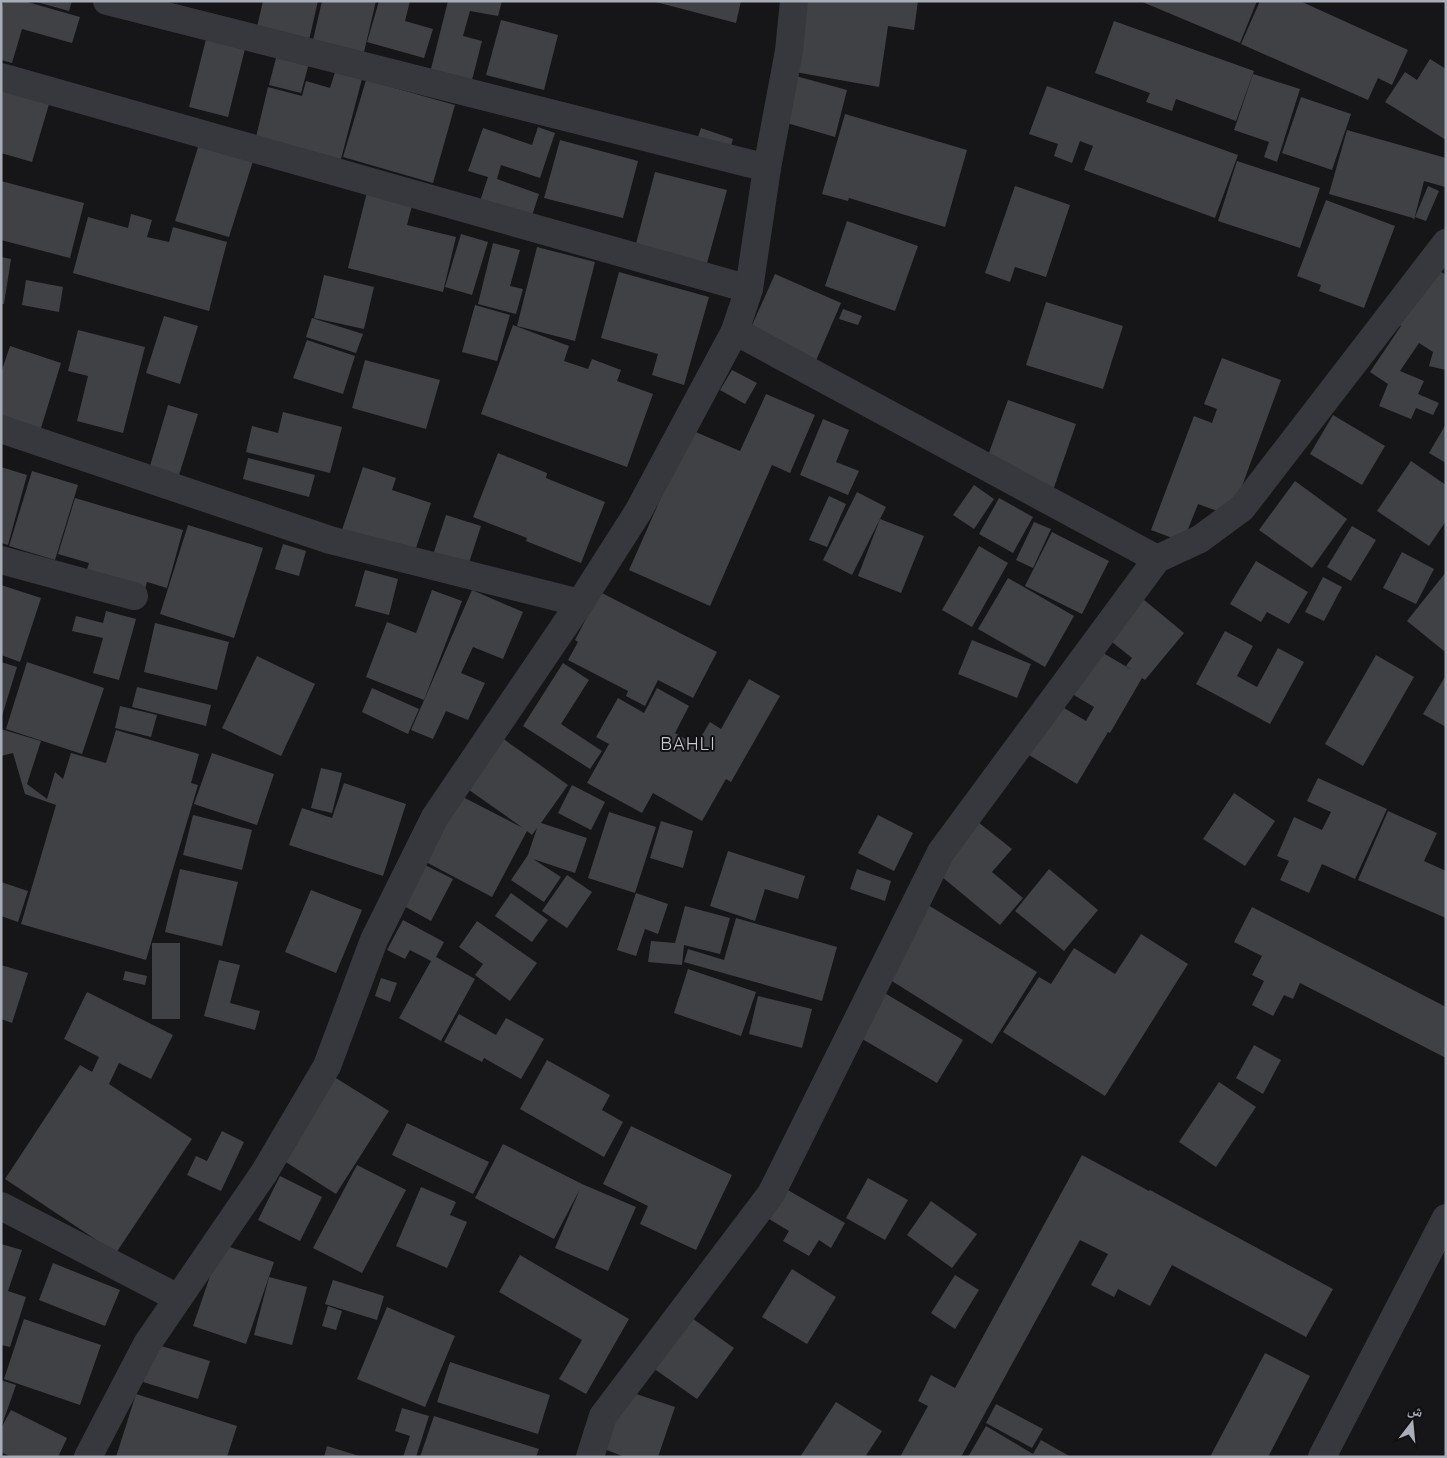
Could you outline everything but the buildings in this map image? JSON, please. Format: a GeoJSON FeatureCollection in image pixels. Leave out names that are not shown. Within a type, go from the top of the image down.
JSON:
{"type":"FeatureCollection","features":[{"type":"Feature","properties":{"kind":"street"},"geometry":{"type":"LineString","coordinates":[[106,1],[767,168]]}},
{"type":"Feature","properties":{"kind":"street"},"geometry":{"type":"LineString","coordinates":[[88,1457],[147,1344],[264,1173],[327,1066],[374,940],[435,817],[580,603],[638,512],[735,331],[750,288],[767,168],[789,51],[794,1]]}},
{"type":"Feature","properties":{"kind":"street"},"geometry":{"type":"LineString","coordinates":[[1,77],[750,288]]}},
{"type":"Feature","properties":{"kind":"street"},"geometry":{"type":"LineString","coordinates":[[590,1457],[603,1416],[771,1194],[941,852],[1157,558],[1200,539],[1242,508],[1446,243]]}},
{"type":"Feature","properties":{"kind":"street"},"geometry":{"type":"LineString","coordinates":[[735,331],[1157,558]]}},
{"type":"Feature","properties":{"kind":"street"},"geometry":{"type":"LineString","coordinates":[[1,429],[330,540],[580,603]]}},
{"type":"Feature","properties":{"kind":"street"},"geometry":{"type":"LineString","coordinates":[[1,560],[134,596]]}},
{"type":"Feature","properties":{"kind":"street"},"geometry":{"type":"LineString","coordinates":[[1,1206],[178,1298]]}},
{"type":"Feature","properties":{"kind":"street"},"geometry":{"type":"LineString","coordinates":[[1322,1457],[1446,1218]]}},
{"type":"Feature","properties":{"kind":"district","name":"BAHLI"},"geometry":{"type":"Point","coordinates":[688,743]}}]}
